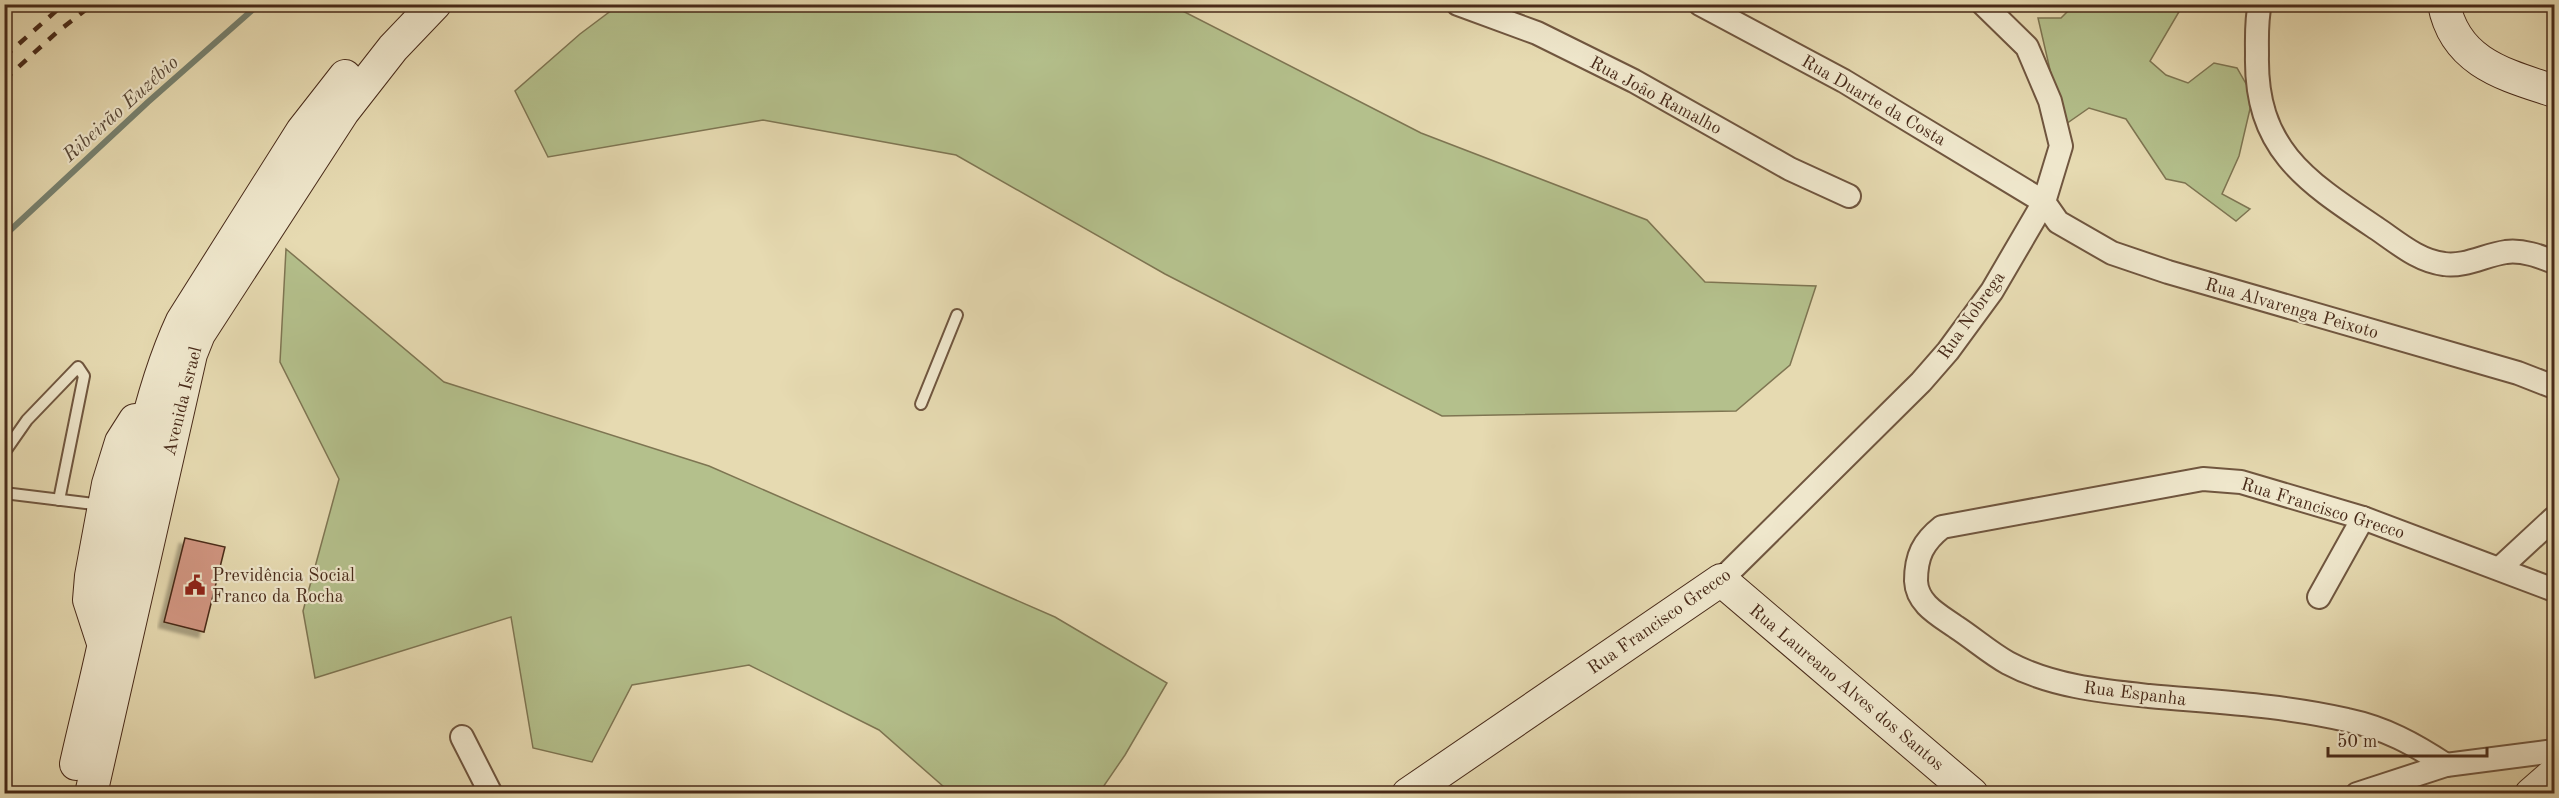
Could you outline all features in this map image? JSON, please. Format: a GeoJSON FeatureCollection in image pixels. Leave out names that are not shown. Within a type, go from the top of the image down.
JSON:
{"type":"FeatureCollection","features":[{"type":"Feature","properties":{"kind":"main road","name":"Avenida Israel"},"geometry":{"type":"LineString","coordinates":[[69,794],[103,644],[102,584],[170,347],[182,321],[302,131],[377,34],[406,4]]}},
{"type":"Feature","properties":{"kind":"main road","name":"Avenida Israel"},"geometry":{"type":"LineString","coordinates":[[91,794],[191,354],[199,334],[343,112],[393,48],[435,4]]}},
{"type":"Feature","properties":{"kind":"main road"},"geometry":{"type":"LineString","coordinates":[[2444,4],[2447,20],[2459,42],[2477,59],[2502,74],[2554,91]]}},
{"type":"Feature","properties":{"kind":"main road"},"geometry":{"type":"LineString","coordinates":[[142,571],[133,584],[102,584],[104,506],[121,442],[162,376]]}},
{"type":"Feature","properties":{"kind":"main road"},"geometry":{"type":"LineString","coordinates":[[138,460],[152,488],[157,509]]}},
{"type":"Feature","properties":{"kind":"main road","name":"Rua Francisco Grecco"},"geometry":{"type":"LineString","coordinates":[[1408,794],[1721,580]]}},
{"type":"Feature","properties":{"kind":"main road","name":"Rua Laureano Alves dos Santos"},"geometry":{"type":"LineString","coordinates":[[1721,580],[1972,794]]}},
{"type":"Feature","properties":{"kind":"main road"},"geometry":{"type":"LineString","coordinates":[[2531,794],[2554,774]]}},
{"type":"Feature","properties":{"kind":"street","name":"Rua João Ramalho"},"geometry":{"type":"LineString","coordinates":[[1458,4],[1537,33],[1634,81],[1790,169],[1849,196]]}},
{"type":"Feature","properties":{"kind":"street","name":"Rua Duarte da Costa"},"geometry":{"type":"LineString","coordinates":[[1700,4],[1844,81],[2044,202]]}},
{"type":"Feature","properties":{"kind":"street"},"geometry":{"type":"LineString","coordinates":[[2260,4],[2256,85],[2268,127],[2285,157],[2338,203],[2424,260],[2445,265],[2506,252],[2522,252],[2554,262]]}},
{"type":"Feature","properties":{"kind":"street","name":"Rua Nobrega"},"geometry":{"type":"LineString","coordinates":[[1885,418],[1948,351],[1992,291],[2044,202],[2061,146],[2050,101],[2027,47],[1988,6]]}},
{"type":"Feature","properties":{"kind":"street","name":"Rua Alvarenga Peixoto"},"geometry":{"type":"LineString","coordinates":[[2044,202],[2058,222],[2112,253],[2168,272],[2518,373],[2554,387]]}},
{"type":"Feature","properties":{"kind":"street","name":"Rua Francisco Grecco"},"geometry":{"type":"LineString","coordinates":[[1721,580],[1885,418]]}},
{"type":"Feature","properties":{"kind":"street","name":"Rua Francisco Grecco"},"geometry":{"type":"LineString","coordinates":[[1942,527],[2203,479],[2241,482],[2363,518],[2554,590]]}},
{"type":"Feature","properties":{"kind":"street"},"geometry":{"type":"LineString","coordinates":[[2319,597],[2363,518]]}},
{"type":"Feature","properties":{"kind":"street"},"geometry":{"type":"LineString","coordinates":[[2500,568],[2554,518]]}},
{"type":"Feature","properties":{"kind":"street","name":"Rua Espanha"},"geometry":{"type":"LineString","coordinates":[[1942,527],[1926,539],[1916,568],[1916,590],[1927,606],[2007,663],[2051,680],[2111,692],[2265,708],[2347,720],[2389,732],[2414,744],[2446,765]]}},
{"type":"Feature","properties":{"kind":"street"},"geometry":{"type":"LineString","coordinates":[[462,737],[491,794]]}},
{"type":"Feature","properties":{"kind":"street"},"geometry":{"type":"LineString","coordinates":[[2357,794],[2446,765],[2554,751]]}},
{"type":"Feature","properties":{"kind":"lane"},"geometry":{"type":"LineString","coordinates":[[921,404],[957,315]]}},
{"type":"Feature","properties":{"kind":"lane"},"geometry":{"type":"LineString","coordinates":[[4,453],[27,420],[78,367],[84,376],[59,500]]}},
{"type":"Feature","properties":{"kind":"lane"},"geometry":{"type":"LineString","coordinates":[[4,493],[104,506]]}},
{"type":"Feature","properties":{"kind":"green space"},"geometry":{"type":"Polygon","coordinates":[[[620,4],[1171,5],[1421,133],[1647,220],[1705,282],[1816,286],[1790,365],[1736,411],[1442,416],[1165,274],[956,155],[763,120],[548,157],[515,91],[580,34],[620,4]]]}},
{"type":"Feature","properties":{"kind":"green space"},"geometry":{"type":"Polygon","coordinates":[[[2074,5],[2183,5],[2150,61],[2166,75],[2188,83],[2214,63],[2237,68],[2253,96],[2239,156],[2222,194],[2250,209],[2236,221],[2185,183],[2166,179],[2126,119],[2089,108],[2063,126],[2038,18],[2061,18],[2074,5]]]}},
{"type":"Feature","properties":{"kind":"green space"},"geometry":{"type":"Polygon","coordinates":[[[286,249],[444,382],[709,466],[1055,617],[1167,683],[1125,755],[1099,793],[952,794],[879,730],[749,665],[632,685],[592,762],[533,748],[511,617],[315,678],[303,611],[339,479],[280,362],[286,249]]]}},
{"type":"Feature","properties":{"kind":"building","name":"Previdência Social Franco da Rocha"},"geometry":{"type":"Polygon","coordinates":[[[185,538],[225,547],[204,632],[164,622],[185,538]]]}},
{"type":"Feature","properties":{"kind":"waterway","name":"Ribeirão Euzébio"},"geometry":{"type":"LineString","coordinates":[[4,236],[148,102],[259,4]]}},
{"type":"Feature","properties":{"kind":"railway"},"geometry":{"type":"LineString","coordinates":[[4,57],[64,4]]}},
{"type":"Feature","properties":{"kind":"railway"},"geometry":{"type":"LineString","coordinates":[[4,80],[56,33],[93,4]]}},
{"type":"Feature","properties":{"kind":"place","name":"Previdência Social Franco da Rocha"},"geometry":{"type":"Point","coordinates":[195,585]}}]}
